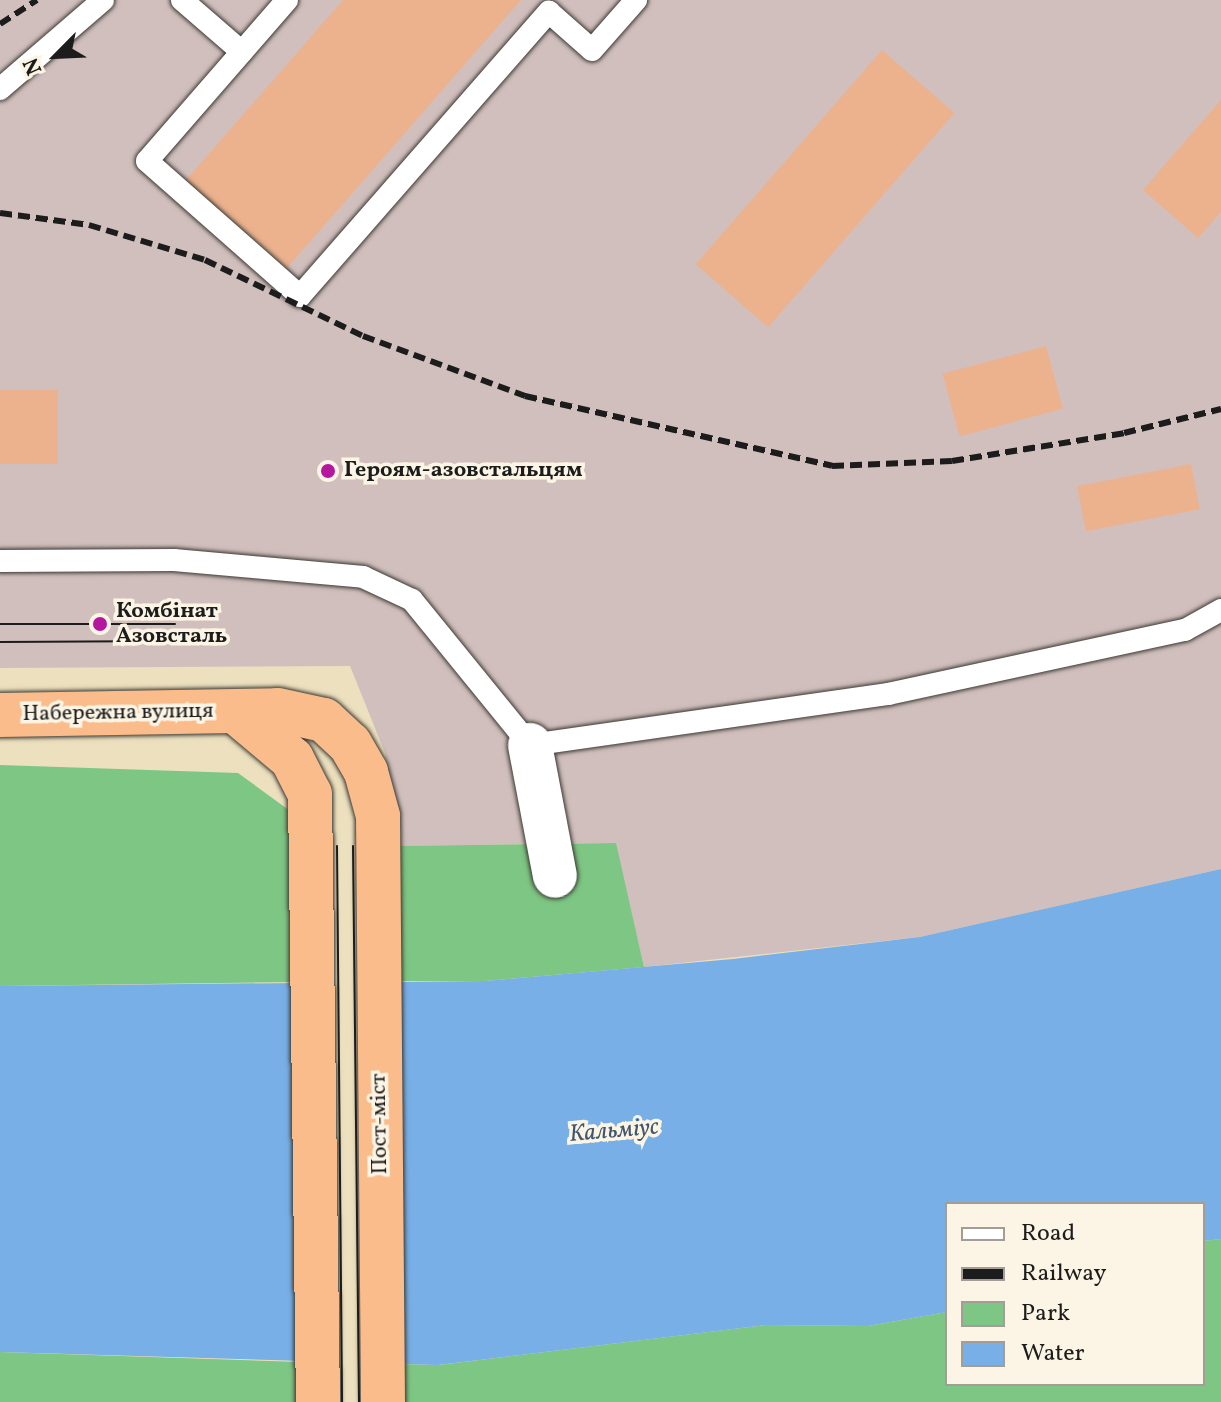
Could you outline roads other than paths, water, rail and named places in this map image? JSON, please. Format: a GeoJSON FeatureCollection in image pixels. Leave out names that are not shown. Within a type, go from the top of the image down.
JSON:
{"type":"FeatureCollection","features":[{"type":"Feature","properties":{"kind":"highway","name":"Набережна вулиця"},"geometry":{"type":"LineString","coordinates":[[0,715],[278,710],[324,720],[350,744],[375,803],[378,846]]}},
{"type":"Feature","properties":{"kind":"highway"},"geometry":{"type":"LineString","coordinates":[[236,712],[305,777],[312,847],[318,1402]]}},
{"type":"Feature","properties":{"kind":"highway","name":"Пост-міст"},"geometry":{"type":"LineString","coordinates":[[378,846],[383,1402]]}},
{"type":"Feature","properties":{"kind":"street"},"geometry":{"type":"LineString","coordinates":[[530,745],[555,876]]}},
{"type":"Feature","properties":{"kind":"lane"},"geometry":{"type":"LineString","coordinates":[[0,89],[103,0]]}},
{"type":"Feature","properties":{"kind":"lane"},"geometry":{"type":"LineString","coordinates":[[182,0],[242,52]]}},
{"type":"Feature","properties":{"kind":"lane"},"geometry":{"type":"LineString","coordinates":[[287,0],[147,161],[300,296],[549,12],[592,50],[636,0]]}},
{"type":"Feature","properties":{"kind":"lane"},"geometry":{"type":"LineString","coordinates":[[0,561],[174,560],[363,577],[412,600],[530,745],[888,694],[1185,630],[1221,610]]}},
{"type":"Feature","properties":{"kind":"water","name":"Кальміус"},"geometry":{"type":"Polygon","coordinates":[[[1221,869],[1221,1239],[1205,1241],[1205,1202],[945,1202],[945,1312],[868,1326],[766,1325],[438,1365],[0,1352],[0,986],[485,981],[733,959],[920,937],[1221,869]]]}},
{"type":"Feature","properties":{"kind":"tram line"},"geometry":{"type":"LineString","coordinates":[[0,624],[175,624]]}},
{"type":"Feature","properties":{"kind":"tram line"},"geometry":{"type":"LineString","coordinates":[[0,642],[172,641]]}},
{"type":"Feature","properties":{"kind":"tram line"},"geometry":{"type":"LineString","coordinates":[[337,846],[342,1402]]}},
{"type":"Feature","properties":{"kind":"tram line"},"geometry":{"type":"LineString","coordinates":[[353,846],[359,1402]]}},
{"type":"Feature","properties":{"kind":"railway"},"geometry":{"type":"LineString","coordinates":[[0,24],[37,0]]}},
{"type":"Feature","properties":{"kind":"railway"},"geometry":{"type":"LineString","coordinates":[[0,213],[89,225],[205,260],[363,336],[525,396],[832,466],[952,461],[1124,433],[1221,409]]}},
{"type":"Feature","properties":{"kind":"place","name":"Героям-азовстальцям"},"geometry":{"type":"Point","coordinates":[328,471]}},
{"type":"Feature","properties":{"kind":"place","name":"Комбінат Азовсталь"},"geometry":{"type":"Point","coordinates":[100,624]}}]}
